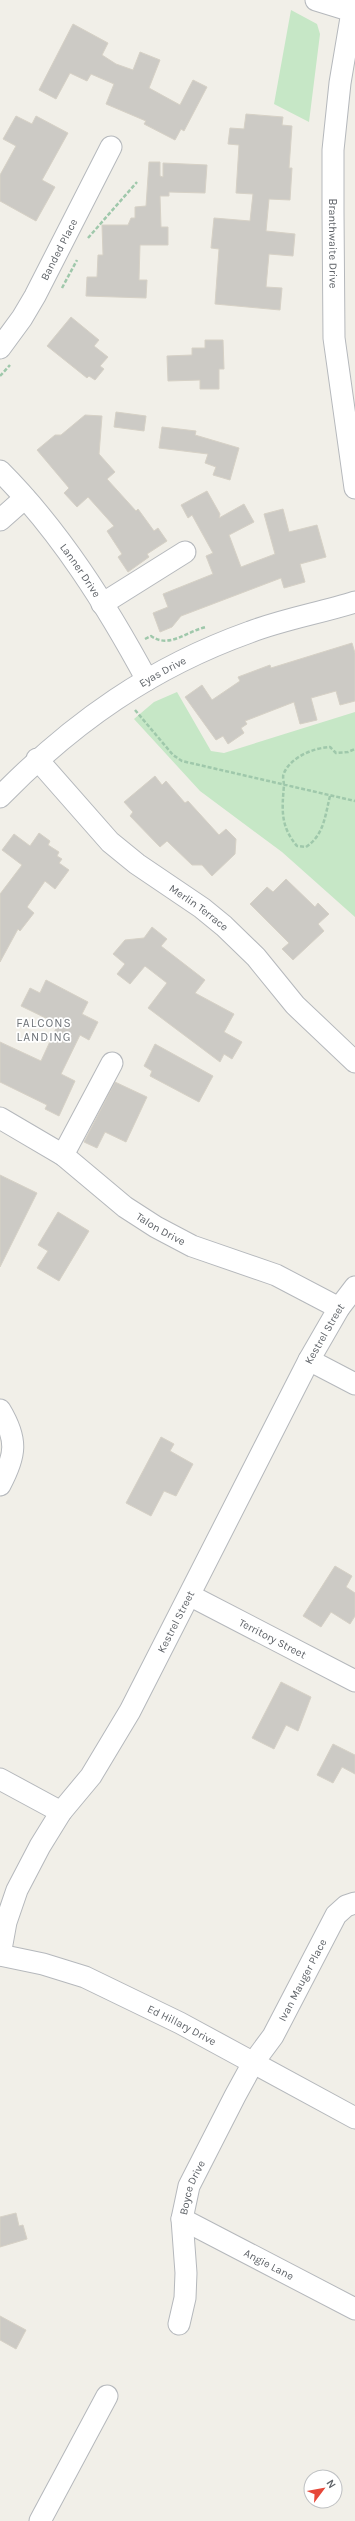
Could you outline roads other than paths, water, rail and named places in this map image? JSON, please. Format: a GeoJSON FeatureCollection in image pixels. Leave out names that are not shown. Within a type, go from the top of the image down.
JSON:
{"type":"FeatureCollection","features":[{"type":"Feature","properties":{"kind":"street"},"geometry":{"type":"LineString","coordinates":[[316,0],[354,8]]}},
{"type":"Feature","properties":{"kind":"street","name":"Branthwaite Drive"},"geometry":{"type":"LineString","coordinates":[[354,8],[340,83],[333,150],[334,338],[346,373],[355,488]]}},
{"type":"Feature","properties":{"kind":"street","name":"Banded Place"},"geometry":{"type":"LineString","coordinates":[[0,348],[22,318],[35,296],[111,147]]}},
{"type":"Feature","properties":{"kind":"street","name":"Lanner Drive"},"geometry":{"type":"LineString","coordinates":[[0,471],[25,498],[68,553],[102,604],[147,680]]}},
{"type":"Feature","properties":{"kind":"street"},"geometry":{"type":"LineString","coordinates":[[0,520],[25,498]]}},
{"type":"Feature","properties":{"kind":"street"},"geometry":{"type":"LineString","coordinates":[[102,604],[185,552]]}},
{"type":"Feature","properties":{"kind":"street","name":"Eyas Drive"},"geometry":{"type":"LineString","coordinates":[[0,797],[37,759],[92,715],[147,680],[187,658],[251,631],[355,602]]}},
{"type":"Feature","properties":{"kind":"street","name":"Merlin Terrace"},"geometry":{"type":"LineString","coordinates":[[37,759],[110,842],[137,864],[202,908],[224,926],[256,958],[295,1006],[355,1062]]}},
{"type":"Feature","properties":{"kind":"street"},"geometry":{"type":"LineString","coordinates":[[63,1155],[112,1063]]}},
{"type":"Feature","properties":{"kind":"street","name":"Talon Drive"},"geometry":{"type":"LineString","coordinates":[[0,1118],[63,1155],[125,1207],[156,1227],[192,1246],[276,1275],[339,1308]]}},
{"type":"Feature","properties":{"kind":"street","name":"Kestrel Street"},"geometry":{"type":"LineString","coordinates":[[0,1955],[6,1922],[17,1890],[40,1846],[61,1812],[102,1760],[130,1712],[191,1596],[309,1360],[339,1308],[355,1288]]}},
{"type":"Feature","properties":{"kind":"street"},"geometry":{"type":"LineString","coordinates":[[309,1360],[355,1384]]}},
{"type":"Feature","properties":{"kind":"street"},"geometry":{"type":"LineString","coordinates":[[0,1410],[12,1435],[14,1451],[10,1466],[0,1485]]}},
{"type":"Feature","properties":{"kind":"street","name":"Territory Street"},"geometry":{"type":"LineString","coordinates":[[191,1596],[355,1681]]}},
{"type":"Feature","properties":{"kind":"street"},"geometry":{"type":"LineString","coordinates":[[0,1779],[61,1812]]}},
{"type":"Feature","properties":{"kind":"street","name":"Ivan Mauger Place"},"geometry":{"type":"LineString","coordinates":[[253,2064],[273,2036],[336,1915],[346,1906],[355,1903]]}},
{"type":"Feature","properties":{"kind":"street","name":"Ed Hillary Drive"},"geometry":{"type":"LineString","coordinates":[[0,1955],[43,1964],[85,1977],[180,2023],[253,2064],[355,2118]]}},
{"type":"Feature","properties":{"kind":"street","name":"Boyce Drive"},"geometry":{"type":"LineString","coordinates":[[179,2324],[184,2298],[186,2273],[182,2219],[189,2186],[200,2160],[253,2064]]}},
{"type":"Feature","properties":{"kind":"street","name":"Angie Lane"},"geometry":{"type":"LineString","coordinates":[[182,2219],[355,2309]]}},
{"type":"Feature","properties":{"kind":"street"},"geometry":{"type":"LineString","coordinates":[[40,2521],[107,2396]]}},
{"type":"Feature","properties":{"kind":"district","name":"FALCONS LANDING"},"geometry":{"type":"Point","coordinates":[44,1030]}}]}
